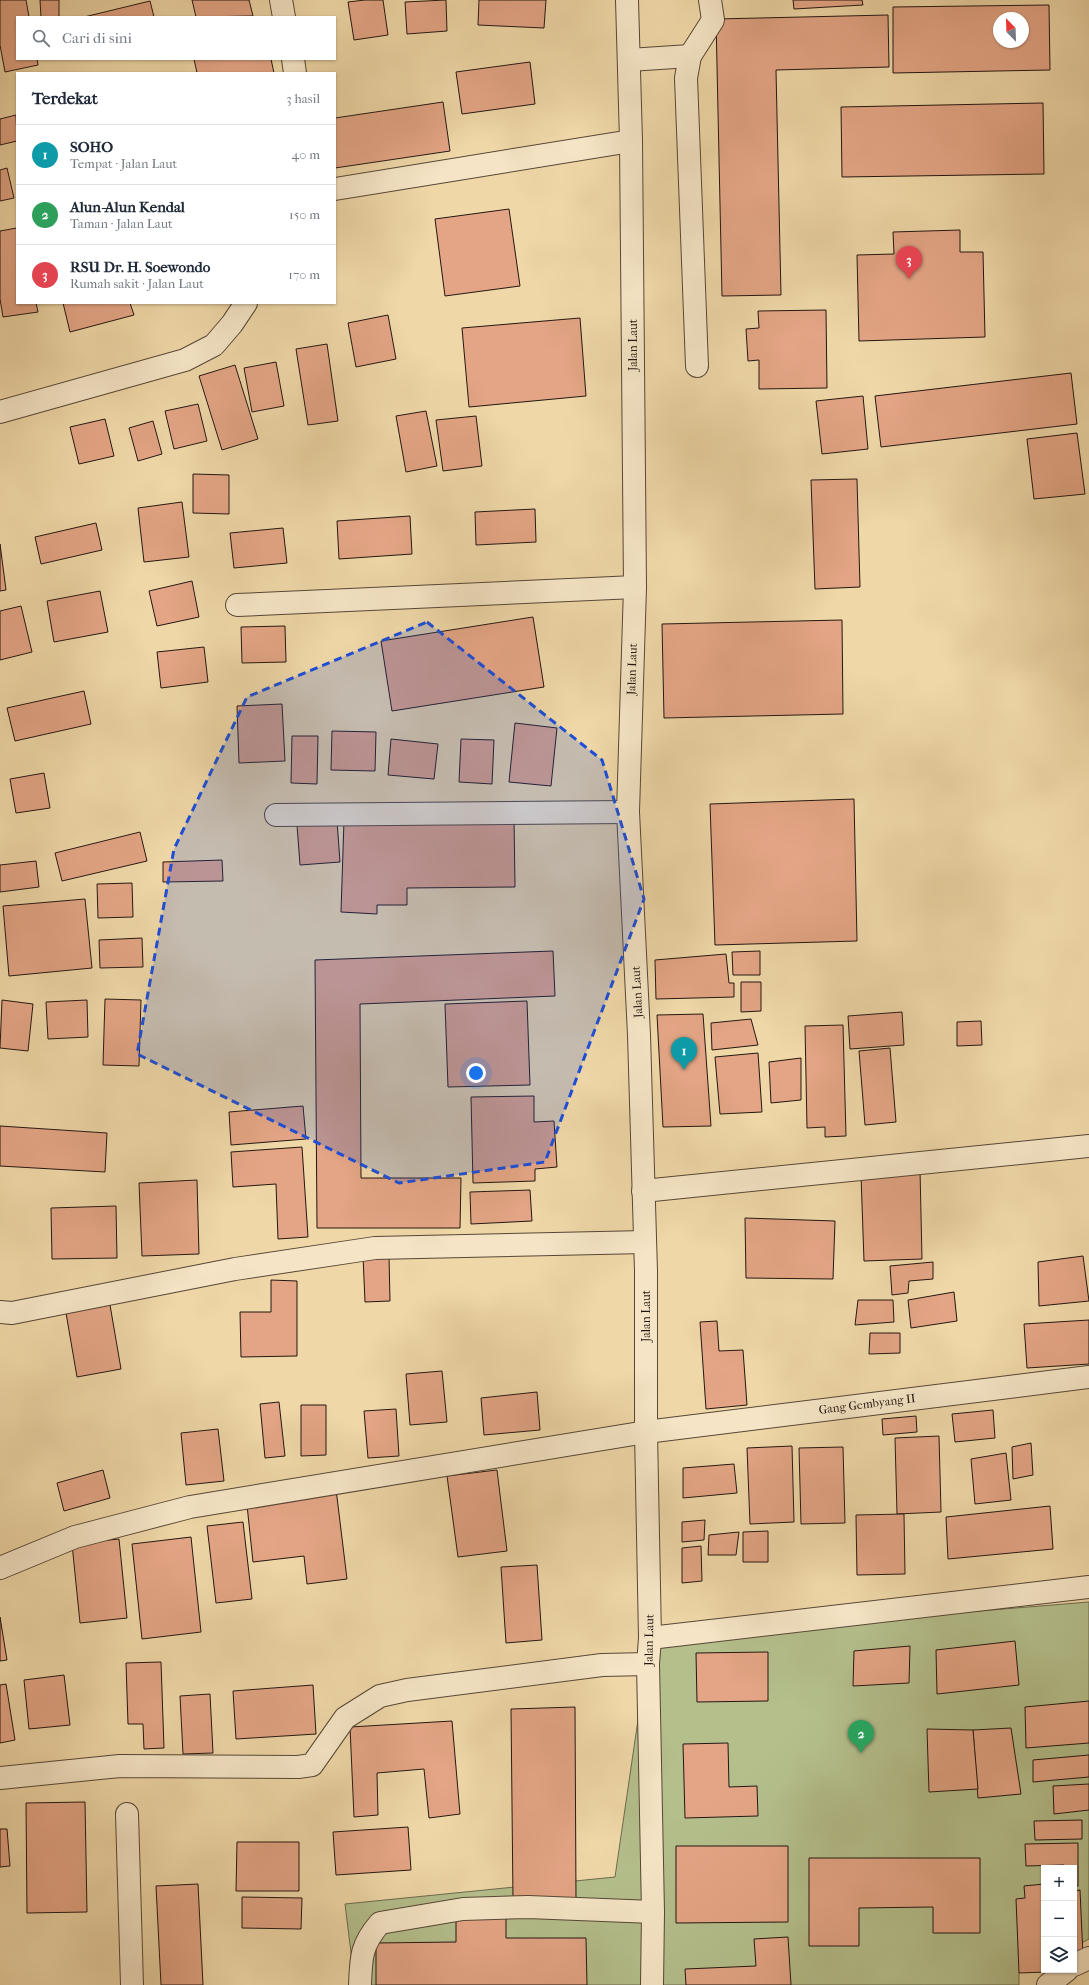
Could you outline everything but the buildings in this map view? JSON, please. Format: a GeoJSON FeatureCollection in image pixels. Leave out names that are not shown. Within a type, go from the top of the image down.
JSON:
{"type":"FeatureCollection","features":[{"type":"Feature","properties":{"kind":"street"},"geometry":{"type":"LineString","coordinates":[[281,0],[284,16]]}},
{"type":"Feature","properties":{"kind":"street","name":"Jalan Laut"},"geometry":{"type":"LineString","coordinates":[[627,0],[631,141],[635,588],[628,812],[639,1035],[645,1242],[646,1432],[650,1638],[648,1664],[654,1912],[652,1985]]}},
{"type":"Feature","properties":{"kind":"street"},"geometry":{"type":"LineString","coordinates":[[697,366],[686,78],[690,56],[713,20],[710,0]]}},
{"type":"Feature","properties":{"kind":"street"},"geometry":{"type":"LineString","coordinates":[[629,60],[690,56]]}},
{"type":"Feature","properties":{"kind":"street"},"geometry":{"type":"LineString","coordinates":[[293,60],[295,72]]}},
{"type":"Feature","properties":{"kind":"street"},"geometry":{"type":"LineString","coordinates":[[336,189],[631,141]]}},
{"type":"Feature","properties":{"kind":"street"},"geometry":{"type":"LineString","coordinates":[[0,412],[185,360],[214,345],[232,324],[245,304]]}},
{"type":"Feature","properties":{"kind":"street"},"geometry":{"type":"LineString","coordinates":[[237,605],[635,588]]}},
{"type":"Feature","properties":{"kind":"street"},"geometry":{"type":"LineString","coordinates":[[276,815],[628,812]]}},
{"type":"Feature","properties":{"kind":"street"},"geometry":{"type":"LineString","coordinates":[[643,1191],[1089,1146]]}},
{"type":"Feature","properties":{"kind":"street"},"geometry":{"type":"LineString","coordinates":[[0,1312],[12,1313],[235,1270],[375,1248],[645,1242]]}},
{"type":"Feature","properties":{"kind":"street","name":"Gang Gembyang II"},"geometry":{"type":"LineString","coordinates":[[0,1568],[74,1537],[190,1507],[646,1432],[1089,1376]]}},
{"type":"Feature","properties":{"kind":"street"},"geometry":{"type":"LineString","coordinates":[[650,1638],[1089,1587]]}},
{"type":"Feature","properties":{"kind":"street"},"geometry":{"type":"LineString","coordinates":[[0,1778],[120,1766],[298,1767],[312,1765],[345,1718],[380,1696],[407,1690],[602,1665],[648,1664]]}},
{"type":"Feature","properties":{"kind":"street"},"geometry":{"type":"LineString","coordinates":[[126,1814],[132,1985]]}},
{"type":"Feature","properties":{"kind":"street"},"geometry":{"type":"LineString","coordinates":[[360,1985],[361,1955],[369,1936],[380,1923],[463,1909],[528,1907],[654,1912]]}},
{"type":"Feature","properties":{"kind":"street"},"geometry":{"type":"LineString","coordinates":[[1077,1964],[1089,1958]]}},
{"type":"Feature","properties":{"kind":"street"},"geometry":{"type":"LineString","coordinates":[[1048,1985],[1063,1973]]}},
{"type":"Feature","properties":{"kind":"highlighted area"},"geometry":{"type":"Polygon","coordinates":[[[427,622],[602,760],[644,899],[545,1162],[399,1183],[137,1054],[174,849],[247,697],[427,622]]]}},
{"type":"Feature","properties":{"kind":"green space"},"geometry":{"type":"Polygon","coordinates":[[[1089,1602],[1089,1939],[1077,1945],[1077,1865],[1041,1865],[1041,1962],[1019,1973],[1019,1985],[355,1985],[345,1904],[615,1877],[650,1638],[1089,1602]]]}},
{"type":"Feature","properties":{"kind":"place","name":"RSU Dr. H. Soewondo"},"geometry":{"type":"Point","coordinates":[909,279]}},
{"type":"Feature","properties":{"kind":"place","name":"SOHO"},"geometry":{"type":"Point","coordinates":[684,1070]}},
{"type":"Feature","properties":{"kind":"place","name":"Alun-Alun Kendal"},"geometry":{"type":"Point","coordinates":[861,1753]}}]}
